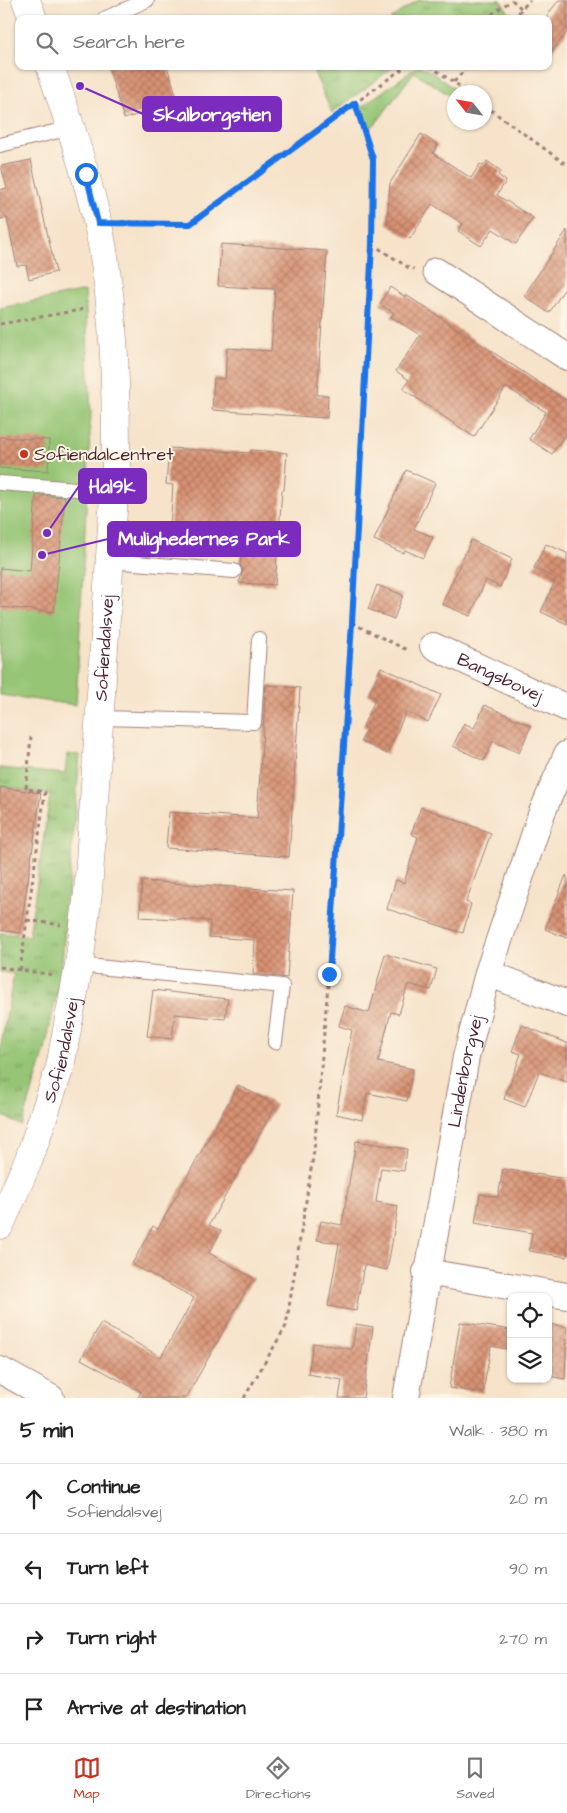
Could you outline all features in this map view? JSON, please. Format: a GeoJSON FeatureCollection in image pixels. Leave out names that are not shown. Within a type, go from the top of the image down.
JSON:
{"type":"FeatureCollection","features":[{"type":"Feature","properties":{"kind":"street"},"geometry":{"type":"LineString","coordinates":[[26,0],[32,15]]}},
{"type":"Feature","properties":{"kind":"street","name":"Sofiendalsvej"},"geometry":{"type":"LineString","coordinates":[[0,1225],[29,1159],[60,1067],[78,972],[84,928],[100,718],[114,492],[117,406],[110,305],[98,223],[71,128],[51,70]]}},
{"type":"Feature","properties":{"kind":"street"},"geometry":{"type":"LineString","coordinates":[[436,271],[567,357]]}},
{"type":"Feature","properties":{"kind":"street","name":"Bangsbovej"},"geometry":{"type":"LineString","coordinates":[[433,646],[567,708]]}},
{"type":"Feature","properties":{"kind":"street","name":"Lindenborgvej"},"geometry":{"type":"LineString","coordinates":[[406,1398],[426,1272],[466,1057],[488,973],[541,815],[567,754]]}},
{"type":"Feature","properties":{"kind":"street"},"geometry":{"type":"LineString","coordinates":[[488,973],[567,1004]]}},
{"type":"Feature","properties":{"kind":"street"},"geometry":{"type":"LineString","coordinates":[[426,1272],[567,1296]]}},
{"type":"Feature","properties":{"kind":"street"},"geometry":{"type":"LineString","coordinates":[[0,1370],[51,1398]]}},
{"type":"Feature","properties":{"kind":"lane"},"geometry":{"type":"LineString","coordinates":[[113,15],[147,0]]}},
{"type":"Feature","properties":{"kind":"lane"},"geometry":{"type":"LineString","coordinates":[[0,145],[71,128]]}},
{"type":"Feature","properties":{"kind":"lane"},"geometry":{"type":"LineString","coordinates":[[0,483],[114,492]]}},
{"type":"Feature","properties":{"kind":"lane"},"geometry":{"type":"LineString","coordinates":[[110,561],[234,570]]}},
{"type":"Feature","properties":{"kind":"lane"},"geometry":{"type":"LineString","coordinates":[[100,718],[254,722],[259,639]]}},
{"type":"Feature","properties":{"kind":"lane"},"geometry":{"type":"LineString","coordinates":[[78,972],[282,986],[275,1042]]}},
{"type":"Feature","properties":{"kind":"path"},"geometry":{"type":"LineString","coordinates":[[491,15],[512,0],[522,9]]}},
{"type":"Feature","properties":{"kind":"path"},"geometry":{"type":"LineString","coordinates":[[516,15],[530,0]]}},
{"type":"Feature","properties":{"kind":"path"},"geometry":{"type":"LineString","coordinates":[[98,223],[190,224],[400,70]]}},
{"type":"Feature","properties":{"kind":"path"},"geometry":{"type":"LineString","coordinates":[[436,70],[458,85]]}},
{"type":"Feature","properties":{"kind":"path"},"geometry":{"type":"LineString","coordinates":[[454,82],[464,70]]}},
{"type":"Feature","properties":{"kind":"path"},"geometry":{"type":"LineString","coordinates":[[244,1398],[286,1326],[314,1151],[329,974],[352,623],[372,244],[373,159],[355,103]]}},
{"type":"Feature","properties":{"kind":"path"},"geometry":{"type":"LineString","coordinates":[[492,111],[567,165]]}},
{"type":"Feature","properties":{"kind":"path"},"geometry":{"type":"LineString","coordinates":[[372,244],[409,268],[436,271]]}},
{"type":"Feature","properties":{"kind":"path"},"geometry":{"type":"LineString","coordinates":[[0,324],[110,305]]}},
{"type":"Feature","properties":{"kind":"path"},"geometry":{"type":"LineString","coordinates":[[352,623],[405,650],[433,646]]}},
{"type":"Feature","properties":{"kind":"path"},"geometry":{"type":"LineString","coordinates":[[20,970],[45,792],[26,789],[31,737]]}},
{"type":"Feature","properties":{"kind":"path"},"geometry":{"type":"LineString","coordinates":[[27,920],[84,928]]}},
{"type":"Feature","properties":{"kind":"path"},"geometry":{"type":"LineString","coordinates":[[0,967],[20,970],[78,972]]}},
{"type":"Feature","properties":{"kind":"green space"},"geometry":{"type":"Polygon","coordinates":[[[418,0],[501,0],[509,13],[507,15],[396,15],[418,0]]]}},
{"type":"Feature","properties":{"kind":"green space"},"geometry":{"type":"Polygon","coordinates":[[[313,70],[390,70],[332,113],[313,70]]]}},
{"type":"Feature","properties":{"kind":"green space"},"geometry":{"type":"Polygon","coordinates":[[[412,70],[427,70],[449,85],[447,85],[447,94],[414,72],[377,122],[368,130],[361,107],[412,70]]]}},
{"type":"Feature","properties":{"kind":"green space"},"geometry":{"type":"Polygon","coordinates":[[[85,291],[91,414],[76,705],[0,695],[0,308],[85,291]]]}},
{"type":"Feature","properties":{"kind":"green space"},"geometry":{"type":"Polygon","coordinates":[[[67,754],[80,755],[61,973],[45,1050],[22,1126],[0,1114],[0,1050],[14,974],[0,972],[0,933],[29,936],[50,795],[0,786],[0,768],[65,774],[67,754]]]}},
{"type":"Feature","properties":{"kind":"building"},"geometry":{"type":"Polygon","coordinates":[[[559,0],[567,0],[567,32],[552,51],[552,15],[548,14],[559,0]]]}},
{"type":"Feature","properties":{"kind":"building"},"geometry":{"type":"Polygon","coordinates":[[[109,70],[168,70],[185,123],[164,130],[157,108],[124,119],[109,70]]]}},
{"type":"Feature","properties":{"kind":"building"},"geometry":{"type":"Polygon","coordinates":[[[421,134],[438,145],[433,153],[471,178],[480,164],[483,166],[487,161],[501,171],[498,175],[506,181],[497,195],[533,218],[516,244],[493,229],[481,246],[458,231],[463,224],[432,204],[410,239],[387,224],[390,183],[421,134]]]}},
{"type":"Feature","properties":{"kind":"building"},"geometry":{"type":"Polygon","coordinates":[[[31,160],[56,272],[29,279],[26,265],[17,266],[7,218],[0,219],[0,190],[7,188],[1,166],[31,160]]]}},
{"type":"Feature","properties":{"kind":"building"},"geometry":{"type":"Polygon","coordinates":[[[567,230],[567,285],[549,313],[524,296],[567,230]]]}},
{"type":"Feature","properties":{"kind":"building"},"geometry":{"type":"Polygon","coordinates":[[[221,244],[327,251],[317,395],[328,395],[327,418],[212,410],[214,378],[225,379],[227,348],[271,351],[275,289],[218,286],[221,244]]]}},
{"type":"Feature","properties":{"kind":"building"},"geometry":{"type":"Polygon","coordinates":[[[390,287],[405,297],[406,295],[567,401],[567,431],[552,454],[529,439],[546,412],[506,387],[474,437],[403,389],[409,380],[396,371],[420,335],[391,317],[394,313],[380,304],[390,287]]]}},
{"type":"Feature","properties":{"kind":"building","name":"Sofiendalcentret"},"geometry":{"type":"Polygon","coordinates":[[[0,437],[49,440],[48,471],[0,468],[0,437]]]}},
{"type":"Feature","properties":{"kind":"building"},"geometry":{"type":"Polygon","coordinates":[[[169,448],[251,453],[251,450],[287,453],[284,490],[282,490],[275,585],[239,583],[243,571],[240,565],[242,548],[169,543],[173,485],[166,484],[169,448]]]}},
{"type":"Feature","properties":{"kind":"building"},"geometry":{"type":"Polygon","coordinates":[[[406,470],[435,483],[414,529],[433,537],[423,558],[405,550],[403,553],[374,540],[406,470]]]}},
{"type":"Feature","properties":{"kind":"building"},"geometry":{"type":"Polygon","coordinates":[[[36,495],[65,497],[54,612],[0,607],[0,568],[30,571],[36,495]]]}},
{"type":"Feature","properties":{"kind":"building"},"geometry":{"type":"Polygon","coordinates":[[[471,540],[512,559],[500,587],[486,580],[470,616],[442,604],[471,540]]]}},
{"type":"Feature","properties":{"kind":"building"},"geometry":{"type":"Polygon","coordinates":[[[546,544],[567,553],[567,624],[541,612],[556,579],[534,568],[546,544]]]}},
{"type":"Feature","properties":{"kind":"building"},"geometry":{"type":"Polygon","coordinates":[[[377,585],[403,595],[394,619],[368,609],[377,585]]]}},
{"type":"Feature","properties":{"kind":"building"},"geometry":{"type":"Polygon","coordinates":[[[381,667],[441,695],[428,722],[406,712],[387,754],[361,741],[367,728],[363,726],[376,698],[368,695],[381,667]]]}},
{"type":"Feature","properties":{"kind":"building"},"geometry":{"type":"Polygon","coordinates":[[[266,685],[300,688],[289,857],[166,848],[169,812],[257,818],[266,685]]]}},
{"type":"Feature","properties":{"kind":"building"},"geometry":{"type":"Polygon","coordinates":[[[485,705],[531,726],[519,753],[493,741],[484,761],[453,746],[464,723],[474,728],[485,705]]]}},
{"type":"Feature","properties":{"kind":"building"},"geometry":{"type":"Polygon","coordinates":[[[0,787],[41,793],[20,933],[0,930],[0,787]]]}},
{"type":"Feature","properties":{"kind":"building"},"geometry":{"type":"Polygon","coordinates":[[[421,807],[491,833],[466,902],[471,904],[463,933],[387,909],[396,880],[404,883],[418,837],[411,834],[421,807]]]}},
{"type":"Feature","properties":{"kind":"building"},"geometry":{"type":"Polygon","coordinates":[[[567,876],[567,938],[545,929],[567,876]]]}},
{"type":"Feature","properties":{"kind":"building"},"geometry":{"type":"Polygon","coordinates":[[[142,881],[293,891],[287,978],[253,974],[255,940],[209,937],[210,921],[140,917],[142,881]]]}},
{"type":"Feature","properties":{"kind":"building"},"geometry":{"type":"Polygon","coordinates":[[[385,954],[437,969],[431,990],[408,984],[399,1014],[391,1012],[378,1062],[413,1069],[407,1101],[367,1093],[362,1120],[336,1114],[352,1030],[339,1026],[345,1006],[369,1013],[385,954]]]}},
{"type":"Feature","properties":{"kind":"building"},"geometry":{"type":"Polygon","coordinates":[[[153,990],[228,999],[225,1019],[175,1014],[172,1039],[147,1036],[153,990]]]}},
{"type":"Feature","properties":{"kind":"building"},"geometry":{"type":"Polygon","coordinates":[[[522,1025],[567,1043],[567,1082],[539,1072],[525,1107],[504,1099],[521,1054],[512,1051],[522,1025]]]}},
{"type":"Feature","properties":{"kind":"building"},"geometry":{"type":"Polygon","coordinates":[[[238,1085],[276,1105],[209,1225],[221,1231],[209,1253],[253,1278],[186,1398],[138,1398],[141,1392],[81,1359],[101,1323],[161,1357],[194,1298],[132,1264],[153,1226],[158,1229],[238,1085]]]}},
{"type":"Feature","properties":{"kind":"building"},"geometry":{"type":"Polygon","coordinates":[[[356,1141],[407,1149],[404,1171],[381,1168],[376,1202],[398,1206],[391,1249],[387,1270],[364,1265],[356,1311],[328,1306],[339,1243],[317,1240],[321,1221],[342,1225],[356,1141]]]}},
{"type":"Feature","properties":{"kind":"building"},"geometry":{"type":"Polygon","coordinates":[[[503,1169],[567,1179],[567,1257],[529,1251],[532,1233],[475,1223],[480,1194],[498,1197],[503,1169]]]}},
{"type":"Feature","properties":{"kind":"building"},"geometry":{"type":"Polygon","coordinates":[[[460,1322],[507,1329],[507,1349],[491,1346],[483,1393],[449,1388],[460,1322]]]}},
{"type":"Feature","properties":{"kind":"building"},"geometry":{"type":"Polygon","coordinates":[[[356,1324],[373,1327],[363,1398],[339,1398],[342,1380],[308,1374],[313,1343],[352,1349],[356,1324]]]}},
{"type":"Feature","properties":{"kind":"building"},"geometry":{"type":"Polygon","coordinates":[[[552,1325],[567,1327],[565,1379],[552,1377],[552,1325]]]}},
{"type":"Feature","properties":{"kind":"place","name":"Skalborgstien"},"geometry":{"type":"Point","coordinates":[80,86]}},
{"type":"Feature","properties":{"kind":"place","name":"Sofiendalcentret"},"geometry":{"type":"Point","coordinates":[24,454]}},
{"type":"Feature","properties":{"kind":"place","name":"Hal9k"},"geometry":{"type":"Point","coordinates":[47,533]}},
{"type":"Feature","properties":{"kind":"place","name":"Mulighedernes Park"},"geometry":{"type":"Point","coordinates":[42,555]}},
{"type":"Feature","properties":{"kind":"route"},"geometry":{"type":"LineString","coordinates":[[86,174],[98,223],[190,224],[355,103],[373,159],[372,244],[352,623],[329,974]]}}]}
